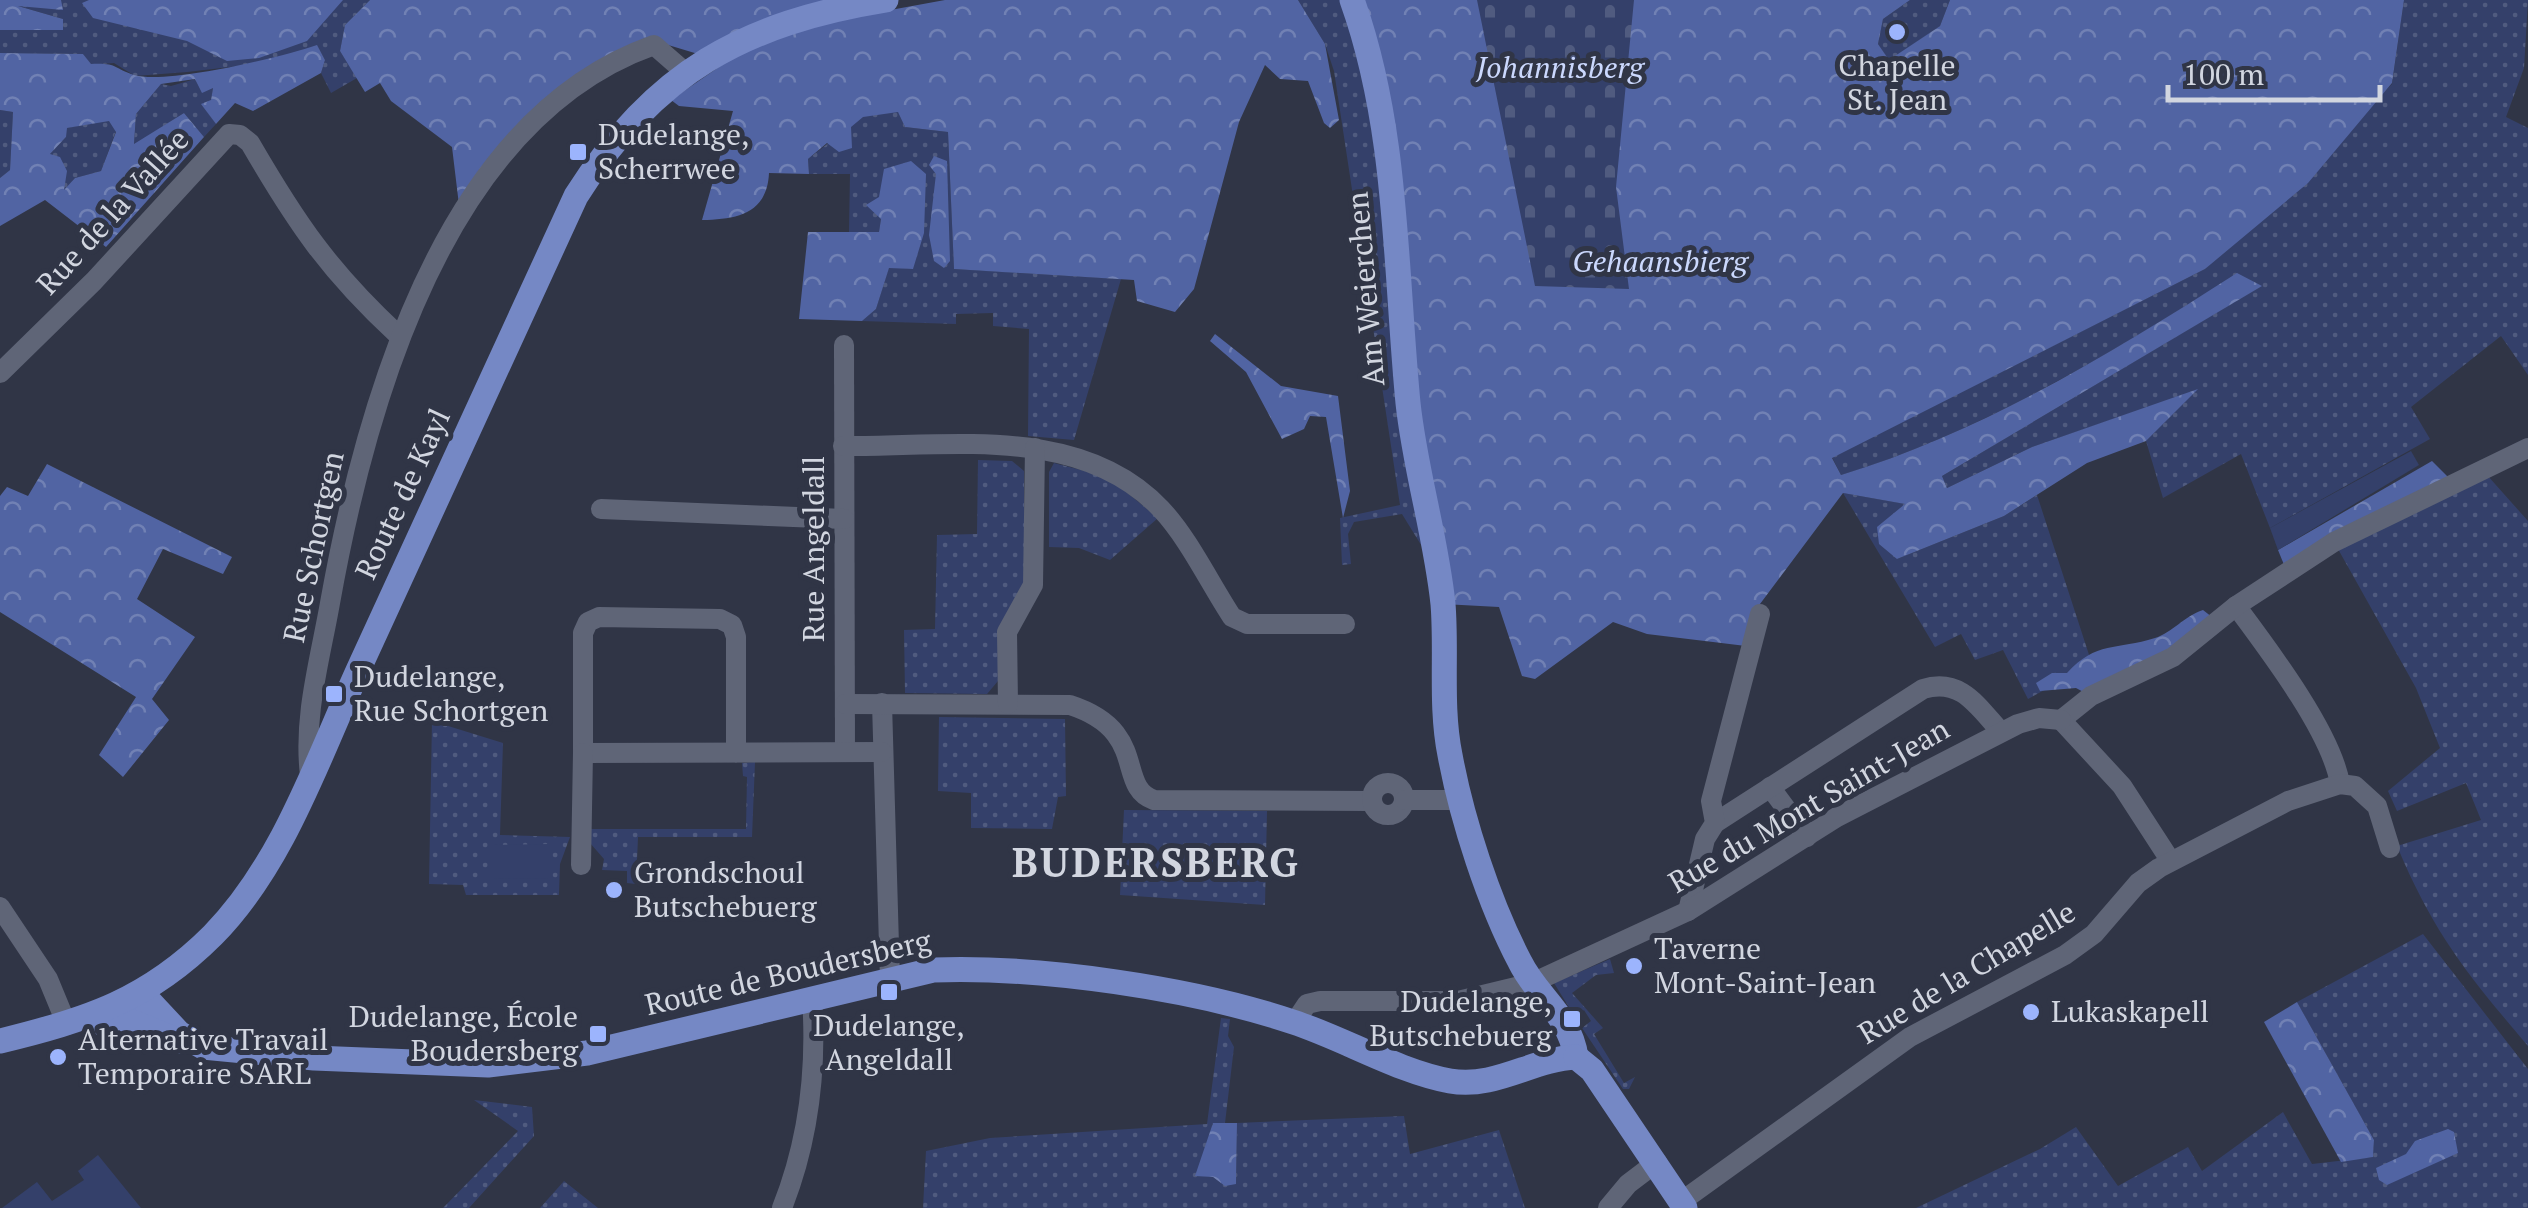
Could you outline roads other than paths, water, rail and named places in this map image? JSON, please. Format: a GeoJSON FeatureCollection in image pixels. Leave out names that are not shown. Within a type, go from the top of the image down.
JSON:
{"type":"FeatureCollection","features":[{"type":"Feature","properties":{"kind":"main road","name":"Route de Kayl"},"geometry":{"type":"LineString","coordinates":[[0,1041],[136,1011],[240,904],[272,854],[310,774],[576,196],[612,144],[648,104],[686,73],[733,44],[790,18],[886,0]]}},
{"type":"Feature","properties":{"kind":"main road","name":"Am Weierchen"},"geometry":{"type":"LineString","coordinates":[[1352,0],[1376,76],[1381,113],[1409,408],[1439,574],[1448,750],[1460,800]]}},
{"type":"Feature","properties":{"kind":"main road"},"geometry":{"type":"LineString","coordinates":[[1460,800],[1513,948],[1532,982],[1548,997],[1569,1028],[1570,1058],[1592,1070],[1684,1204]]}},
{"type":"Feature","properties":{"kind":"main road","name":"Route de Boudersberg"},"geometry":{"type":"LineString","coordinates":[[136,1011],[151,1003],[179,1033],[203,1046],[327,1059],[488,1065],[587,1052],[933,970],[983,968],[1210,998],[1295,1022],[1449,1081],[1496,1080],[1570,1058]]}},
{"type":"Feature","properties":{"kind":"street","name":"Rue Schortgen"},"geometry":{"type":"LineString","coordinates":[[310,774],[305,740],[338,560],[398,335],[490,172],[548,104],[579,82],[654,44],[686,73]]}},
{"type":"Feature","properties":{"kind":"street","name":"Rue de la Vallée"},"geometry":{"type":"LineString","coordinates":[[0,373],[68,308],[229,134],[250,143],[300,229],[348,288],[398,335]]}},
{"type":"Feature","properties":{"kind":"street","name":"Rue Angeldall"},"geometry":{"type":"LineString","coordinates":[[844,346],[846,752]]}},
{"type":"Feature","properties":{"kind":"street"},"geometry":{"type":"LineString","coordinates":[[843,446],[1035,448],[1096,461],[1135,484],[1164,512],[1232,617],[1247,624],[1345,624]]}},
{"type":"Feature","properties":{"kind":"street"},"geometry":{"type":"LineString","coordinates":[[1008,704],[1007,632],[1033,586],[1035,448]]}},
{"type":"Feature","properties":{"kind":"street","name":"Rue du Mont Saint-Jean"},"geometry":{"type":"LineString","coordinates":[[1295,1022],[1307,1004],[1320,1000],[1458,1001],[1532,982],[1688,911],[1807,837],[2001,732],[2039,718],[2062,720],[2092,696],[2173,656],[2236,606],[2388,512],[2528,448]]}},
{"type":"Feature","properties":{"kind":"street"},"geometry":{"type":"LineString","coordinates":[[601,509],[844,519]]}},
{"type":"Feature","properties":{"kind":"street"},"geometry":{"type":"LineString","coordinates":[[2236,606],[2288,681],[2331,756],[2340,784],[2368,794],[2376,806],[2390,848]]}},
{"type":"Feature","properties":{"kind":"street"},"geometry":{"type":"LineString","coordinates":[[1715,822],[1711,800],[1760,614]]}},
{"type":"Feature","properties":{"kind":"street"},"geometry":{"type":"LineString","coordinates":[[581,865],[583,633],[588,622],[599,618],[720,619],[732,624],[736,636],[736,753]]}},
{"type":"Feature","properties":{"kind":"street"},"geometry":{"type":"LineString","coordinates":[[1688,911],[1705,839],[1715,822],[1924,689],[1952,684],[2001,732]]}},
{"type":"Feature","properties":{"kind":"street"},"geometry":{"type":"LineString","coordinates":[[882,703],[890,980]]}},
{"type":"Feature","properties":{"kind":"street"},"geometry":{"type":"LineString","coordinates":[[845,704],[1070,705],[1096,714],[1116,730],[1130,755],[1134,785],[1140,795],[1154,800],[1372,801],[1381,814],[1389,816],[1397,814],[1405,800],[1460,800]]}},
{"type":"Feature","properties":{"kind":"street"},"geometry":{"type":"LineString","coordinates":[[2062,720],[2122,786],[2170,860]]}},
{"type":"Feature","properties":{"kind":"street"},"geometry":{"type":"LineString","coordinates":[[583,753],[882,752]]}},
{"type":"Feature","properties":{"kind":"street","name":"Rue de la Chapelle"},"geometry":{"type":"LineString","coordinates":[[1684,1204],[1910,1037],[2065,955],[2094,934],[2138,883],[2170,860],[2313,790],[2340,784]]}},
{"type":"Feature","properties":{"kind":"street"},"geometry":{"type":"LineString","coordinates":[[1770,787],[1807,837]]}},
{"type":"Feature","properties":{"kind":"street"},"geometry":{"type":"LineString","coordinates":[[0,907],[48,978],[67,1024]]}},
{"type":"Feature","properties":{"kind":"street"},"geometry":{"type":"LineString","coordinates":[[782,1208],[800,1158],[808,1114],[816,1046],[812,998]]}},
{"type":"Feature","properties":{"kind":"street"},"geometry":{"type":"LineString","coordinates":[[1608,1208],[1656,1162]]}},
{"type":"Feature","properties":{"kind":"place","name":"Chapelle St. Jean"},"geometry":{"type":"Point","coordinates":[1897,32]}},
{"type":"Feature","properties":{"kind":"place","name":"Dudelange, Scherrwee"},"geometry":{"type":"Point","coordinates":[578,152]}},
{"type":"Feature","properties":{"kind":"place","name":"Dudelange, Rue Schortgen"},"geometry":{"type":"Point","coordinates":[334,694]}},
{"type":"Feature","properties":{"kind":"place","name":"Grondschoul Butschebuerg"},"geometry":{"type":"Point","coordinates":[614,890]}},
{"type":"Feature","properties":{"kind":"place","name":"Taverne Mont-Saint-Jean"},"geometry":{"type":"Point","coordinates":[1634,966]}},
{"type":"Feature","properties":{"kind":"place","name":"Dudelange, Angeldall"},"geometry":{"type":"Point","coordinates":[889,992]}},
{"type":"Feature","properties":{"kind":"place","name":"Lukaskapell"},"geometry":{"type":"Point","coordinates":[2031,1012]}},
{"type":"Feature","properties":{"kind":"place","name":"Dudelange, Butschebuerg"},"geometry":{"type":"Point","coordinates":[1572,1019]}},
{"type":"Feature","properties":{"kind":"place","name":"Dudelange, École Boudersberg"},"geometry":{"type":"Point","coordinates":[598,1034]}},
{"type":"Feature","properties":{"kind":"place","name":"Alternative Travail Temporaire SARL"},"geometry":{"type":"Point","coordinates":[58,1057]}},
{"type":"Feature","properties":{"kind":"district","name":"BUDERSBERG"},"geometry":{"type":"Point","coordinates":[1156,863]}},
{"type":"Feature","properties":{"kind":"park label","name":"Johannisberg"},"geometry":{"type":"Point","coordinates":[1560,68]}},
{"type":"Feature","properties":{"kind":"park label","name":"Gehaansbierg"},"geometry":{"type":"Point","coordinates":[1660,262]}}]}
